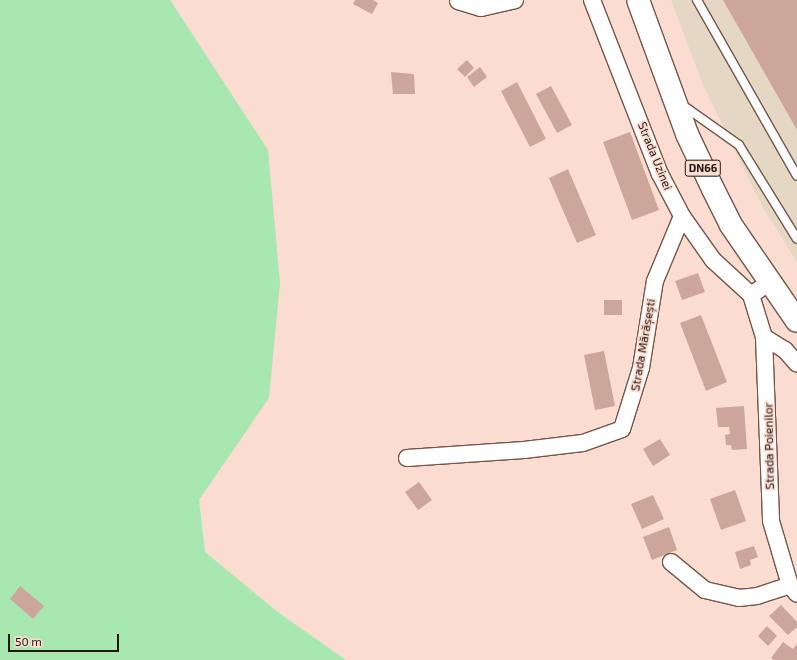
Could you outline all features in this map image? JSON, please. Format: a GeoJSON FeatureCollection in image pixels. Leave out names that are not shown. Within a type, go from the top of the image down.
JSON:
{"type":"FeatureCollection","features":[{"type":"Feature","properties":{"kind":"main road","name":"DN66"},"geometry":{"type":"LineString","coordinates":[[638,0],[672,97],[760,289],[797,321]]}},
{"type":"Feature","properties":{"kind":"street"},"geometry":{"type":"LineString","coordinates":[[458,1],[481,8],[515,0]]}},
{"type":"Feature","properties":{"kind":"street","name":"Strada Uzinei"},"geometry":{"type":"LineString","coordinates":[[592,0],[660,174],[682,216],[713,260],[760,289]]}},
{"type":"Feature","properties":{"kind":"street","name":"Strada Mărășești"},"geometry":{"type":"LineString","coordinates":[[408,458],[517,451],[583,443],[622,429],[641,368],[655,282],[682,216]]}},
{"type":"Feature","properties":{"kind":"street","name":"Strada Poienilor"},"geometry":{"type":"LineString","coordinates":[[760,289],[764,337],[771,521],[794,589]]}},
{"type":"Feature","properties":{"kind":"street"},"geometry":{"type":"LineString","coordinates":[[764,337],[785,350],[797,364]]}},
{"type":"Feature","properties":{"kind":"street"},"geometry":{"type":"LineString","coordinates":[[671,562],[705,590],[739,598],[794,589]]}},
{"type":"Feature","properties":{"kind":"lane"},"geometry":{"type":"LineString","coordinates":[[697,0],[714,35],[797,176]]}},
{"type":"Feature","properties":{"kind":"lane"},"geometry":{"type":"LineString","coordinates":[[672,97],[739,145],[797,239]]}},
{"type":"Feature","properties":{"kind":"shaded area"},"geometry":{"type":"Polygon","coordinates":[[[671,0],[797,0],[797,262],[763,208],[703,85],[671,0]]]}},
{"type":"Feature","properties":{"kind":"green space"},"geometry":{"type":"Polygon","coordinates":[[[0,0],[170,0],[268,150],[280,283],[269,398],[199,500],[205,552],[279,613],[346,660],[0,660],[0,0]]]}},
{"type":"Feature","properties":{"kind":"building"},"geometry":{"type":"Polygon","coordinates":[[[355,0],[373,0],[378,3],[372,14],[353,4],[355,0]]]}},
{"type":"Feature","properties":{"kind":"building"},"geometry":{"type":"Polygon","coordinates":[[[723,0],[797,0],[797,130],[723,0]]]}},
{"type":"Feature","properties":{"kind":"building"},"geometry":{"type":"Polygon","coordinates":[[[467,60],[474,68],[465,77],[457,69],[467,60]]]}},
{"type":"Feature","properties":{"kind":"building"},"geometry":{"type":"Polygon","coordinates":[[[480,67],[487,77],[474,87],[467,77],[480,67]]]}},
{"type":"Feature","properties":{"kind":"building"},"geometry":{"type":"Polygon","coordinates":[[[391,72],[414,74],[415,94],[393,94],[391,72]]]}},
{"type":"Feature","properties":{"kind":"building"},"geometry":{"type":"Polygon","coordinates":[[[517,82],[546,139],[530,147],[501,91],[517,82]]]}},
{"type":"Feature","properties":{"kind":"building"},"geometry":{"type":"Polygon","coordinates":[[[551,86],[572,125],[557,133],[536,94],[551,86]]]}},
{"type":"Feature","properties":{"kind":"building"},"geometry":{"type":"Polygon","coordinates":[[[630,132],[659,210],[632,220],[603,142],[630,132]]]}},
{"type":"Feature","properties":{"kind":"building"},"geometry":{"type":"Polygon","coordinates":[[[568,169],[596,235],[577,243],[549,178],[568,169]]]}},
{"type":"Feature","properties":{"kind":"building"},"geometry":{"type":"Polygon","coordinates":[[[698,273],[705,292],[682,300],[675,281],[698,273]]]}},
{"type":"Feature","properties":{"kind":"building"},"geometry":{"type":"Polygon","coordinates":[[[604,300],[622,300],[622,315],[604,315],[604,300]]]}},
{"type":"Feature","properties":{"kind":"building"},"geometry":{"type":"Polygon","coordinates":[[[701,315],[727,382],[706,391],[680,323],[701,315]]]}},
{"type":"Feature","properties":{"kind":"building"},"geometry":{"type":"Polygon","coordinates":[[[604,351],[615,406],[595,410],[584,355],[604,351]]]}},
{"type":"Feature","properties":{"kind":"building"},"geometry":{"type":"Polygon","coordinates":[[[744,406],[747,449],[732,450],[731,445],[726,445],[725,435],[730,434],[729,427],[718,427],[716,408],[744,406]]]}},
{"type":"Feature","properties":{"kind":"building"},"geometry":{"type":"Polygon","coordinates":[[[660,439],[670,455],[653,466],[643,449],[660,439]]]}},
{"type":"Feature","properties":{"kind":"building"},"geometry":{"type":"Polygon","coordinates":[[[419,482],[432,500],[418,510],[405,492],[419,482]]]}},
{"type":"Feature","properties":{"kind":"building"},"geometry":{"type":"Polygon","coordinates":[[[735,490],[746,521],[721,530],[710,499],[735,490]]]}},
{"type":"Feature","properties":{"kind":"building"},"geometry":{"type":"Polygon","coordinates":[[[653,495],[664,519],[642,529],[631,504],[653,495]]]}},
{"type":"Feature","properties":{"kind":"building"},"geometry":{"type":"Polygon","coordinates":[[[669,527],[677,550],[652,560],[643,537],[669,527]]]}},
{"type":"Feature","properties":{"kind":"building"},"geometry":{"type":"Polygon","coordinates":[[[754,546],[758,557],[750,560],[751,565],[740,569],[735,552],[754,546]]]}},
{"type":"Feature","properties":{"kind":"building"},"geometry":{"type":"Polygon","coordinates":[[[20,586],[44,606],[33,619],[10,599],[20,586]]]}},
{"type":"Feature","properties":{"kind":"building"},"geometry":{"type":"Polygon","coordinates":[[[781,605],[797,622],[797,627],[788,635],[769,616],[781,605]]]}},
{"type":"Feature","properties":{"kind":"building"},"geometry":{"type":"Polygon","coordinates":[[[767,626],[777,636],[768,646],[758,636],[767,626]]]}},
{"type":"Feature","properties":{"kind":"building"},"geometry":{"type":"Polygon","coordinates":[[[783,642],[793,649],[797,644],[797,660],[774,660],[771,658],[783,642]]]}}]}
